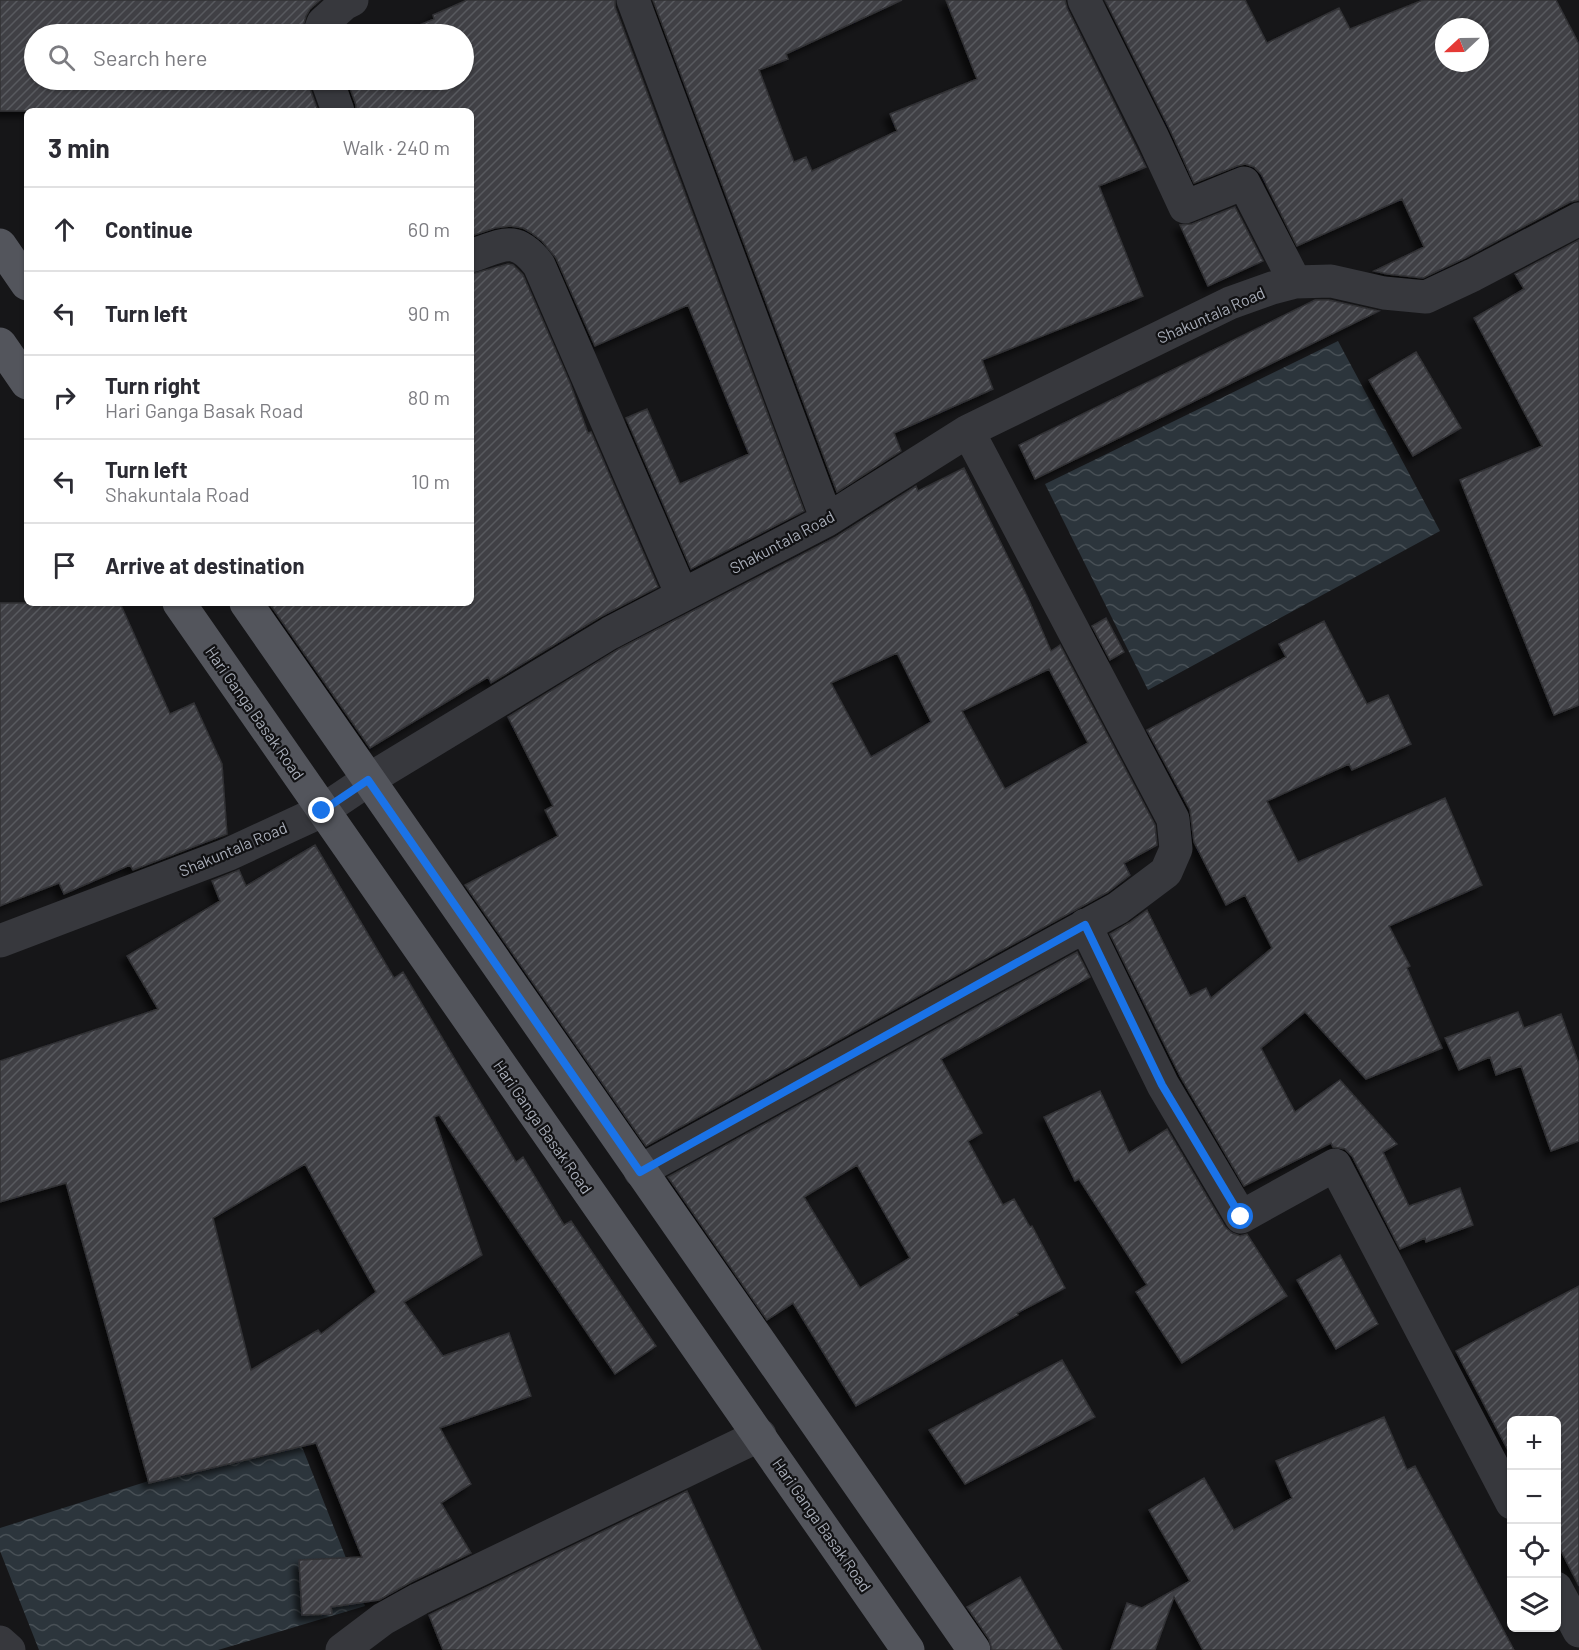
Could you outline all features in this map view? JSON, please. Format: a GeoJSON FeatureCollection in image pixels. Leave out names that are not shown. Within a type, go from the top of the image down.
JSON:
{"type":"FeatureCollection","features":[{"type":"Feature","properties":{"kind":"main road"},"geometry":{"type":"LineString","coordinates":[[0,245],[24,280]]}},
{"type":"Feature","properties":{"kind":"main road"},"geometry":{"type":"LineString","coordinates":[[0,344],[24,379]]}},
{"type":"Feature","properties":{"kind":"main road","name":"Hari Ganga Basak Road"},"geometry":{"type":"LineString","coordinates":[[181,606],[908,1650]]}},
{"type":"Feature","properties":{"kind":"main road"},"geometry":{"type":"LineString","coordinates":[[248,606],[974,1650]]}},
{"type":"Feature","properties":{"kind":"street"},"geometry":{"type":"LineString","coordinates":[[323,24],[344,4],[352,0]]}},
{"type":"Feature","properties":{"kind":"street"},"geometry":{"type":"LineString","coordinates":[[633,0],[826,520]]}},
{"type":"Feature","properties":{"kind":"street"},"geometry":{"type":"LineString","coordinates":[[1084,0],[1154,138],[1185,207],[1244,183],[1295,282]]}},
{"type":"Feature","properties":{"kind":"street"},"geometry":{"type":"LineString","coordinates":[[331,90],[337,108]]}},
{"type":"Feature","properties":{"kind":"street","name":"Shakuntala Road"},"geometry":{"type":"LineString","coordinates":[[0,941],[229,854],[322,811],[368,780],[610,633],[826,520],[968,431],[1230,303],[1295,282],[1331,281],[1384,293],[1426,297],[1579,219]]}},
{"type":"Feature","properties":{"kind":"street"},"geometry":{"type":"LineString","coordinates":[[474,255],[511,244],[519,245],[529,251],[539,264],[682,595]]}},
{"type":"Feature","properties":{"kind":"street"},"geometry":{"type":"LineString","coordinates":[[640,1172],[1118,908],[1166,872],[1176,849],[1173,819],[968,431]]}},
{"type":"Feature","properties":{"kind":"street"},"geometry":{"type":"LineString","coordinates":[[1085,925],[1162,1085],[1241,1217],[1335,1165],[1507,1493]]}},
{"type":"Feature","properties":{"kind":"street"},"geometry":{"type":"LineString","coordinates":[[342,1650],[383,1619],[419,1599],[760,1436]]}},
{"type":"Feature","properties":{"kind":"street"},"geometry":{"type":"LineString","coordinates":[[1561,1596],[1579,1631]]}},
{"type":"Feature","properties":{"kind":"street"},"geometry":{"type":"LineString","coordinates":[[0,1642],[9,1650]]}},
{"type":"Feature","properties":{"kind":"water"},"geometry":{"type":"Polygon","coordinates":[[[1338,341],[1440,531],[1148,690],[1045,484],[1338,341]]]}},
{"type":"Feature","properties":{"kind":"water"},"geometry":{"type":"Polygon","coordinates":[[[297,1434],[365,1606],[218,1650],[39,1650],[0,1551],[0,1528],[297,1434]]]}},
{"type":"Feature","properties":{"kind":"building"},"geometry":{"type":"Polygon","coordinates":[[[0,0],[320,0],[310,9],[304,24],[24,24],[24,90],[310,90],[317,108],[24,108],[24,111],[0,111],[0,0]]]}},
{"type":"Feature","properties":{"kind":"building"},"geometry":{"type":"Polygon","coordinates":[[[467,0],[615,0],[615,7],[804,511],[691,569],[626,418],[647,409],[680,484],[749,454],[688,305],[595,346],[556,258],[542,241],[523,228],[510,226],[474,235],[474,108],[356,108],[351,90],[474,90],[474,24],[422,24],[434,19],[433,15],[467,0]]]}},
{"type":"Feature","properties":{"kind":"building"},"geometry":{"type":"Polygon","coordinates":[[[653,0],[902,0],[786,54],[788,59],[759,70],[794,162],[806,157],[812,171],[897,131],[890,114],[977,79],[946,0],[1065,0],[1146,167],[1099,186],[1143,296],[982,360],[993,389],[894,433],[901,451],[837,492],[653,0]]]}},
{"type":"Feature","properties":{"kind":"building"},"geometry":{"type":"Polygon","coordinates":[[[1105,0],[1245,0],[1267,43],[1339,8],[1350,29],[1423,0],[1556,0],[1579,44],[1579,200],[1570,202],[1423,278],[1374,271],[1424,247],[1402,199],[1297,246],[1261,174],[1254,167],[1245,164],[1237,166],[1194,183],[1105,0]]]}},
{"type":"Feature","properties":{"kind":"building"},"geometry":{"type":"Polygon","coordinates":[[[1235,207],[1263,261],[1208,286],[1180,225],[1192,224],[1235,207]]]}},
{"type":"Feature","properties":{"kind":"building"},"geometry":{"type":"Polygon","coordinates":[[[1579,240],[1579,705],[1554,715],[1460,480],[1542,446],[1474,318],[1524,289],[1515,274],[1579,240]]]}},
{"type":"Feature","properties":{"kind":"building"},"geometry":{"type":"Polygon","coordinates":[[[508,264],[513,265],[523,275],[570,383],[588,433],[591,432],[658,587],[600,617],[491,683],[488,677],[370,748],[271,606],[474,606],[474,273],[508,264]]]}},
{"type":"Feature","properties":{"kind":"building"},"geometry":{"type":"Polygon","coordinates":[[[1315,300],[1329,300],[1379,311],[1035,479],[1019,445],[1315,300]]]}},
{"type":"Feature","properties":{"kind":"building"},"geometry":{"type":"Polygon","coordinates":[[[1416,352],[1461,428],[1413,456],[1369,380],[1416,352]]]}},
{"type":"Feature","properties":{"kind":"building"},"geometry":{"type":"Polygon","coordinates":[[[964,468],[1028,598],[1051,651],[1060,645],[1155,825],[1157,845],[1124,863],[1130,875],[1108,892],[646,1146],[465,885],[558,836],[545,810],[553,806],[508,717],[619,649],[836,537],[916,486],[918,491],[964,468]],[[897,653],[831,683],[871,757],[931,722],[897,653]],[[1049,669],[962,711],[1005,789],[1088,743],[1049,669]]]}},
{"type":"Feature","properties":{"kind":"building"},"geometry":{"type":"Polygon","coordinates":[[[0,603],[24,603],[24,606],[121,606],[170,714],[194,703],[222,764],[227,834],[133,870],[130,865],[64,894],[59,883],[0,906],[0,603]]]}},
{"type":"Feature","properties":{"kind":"building"},"geometry":{"type":"Polygon","coordinates":[[[1106,618],[1124,652],[1110,660],[1092,626],[1106,618]]]}},
{"type":"Feature","properties":{"kind":"building"},"geometry":{"type":"Polygon","coordinates":[[[1324,621],[1367,704],[1388,695],[1411,744],[1352,770],[1349,764],[1267,801],[1298,862],[1445,798],[1482,885],[1389,926],[1410,966],[1407,968],[1442,1048],[1366,1079],[1305,1012],[1261,1048],[1295,1112],[1340,1080],[1397,1144],[1383,1152],[1409,1206],[1460,1188],[1473,1225],[1426,1242],[1425,1238],[1400,1249],[1352,1156],[1345,1149],[1333,1147],[1331,1143],[1244,1186],[1180,1076],[1110,934],[1147,910],[1190,996],[1206,988],[1211,998],[1272,948],[1245,895],[1226,905],[1194,842],[1190,810],[1147,730],[1286,657],[1279,644],[1324,621]]]}},
{"type":"Feature","properties":{"kind":"building"},"geometry":{"type":"Polygon","coordinates":[[[315,845],[394,978],[403,972],[516,1162],[523,1157],[564,1225],[571,1221],[656,1346],[615,1374],[439,1115],[434,1117],[482,1255],[404,1302],[443,1356],[509,1333],[531,1396],[440,1428],[471,1484],[441,1503],[471,1553],[379,1600],[331,1607],[332,1614],[302,1615],[299,1560],[362,1557],[316,1443],[149,1483],[66,1183],[0,1202],[0,1061],[158,1009],[127,956],[220,901],[212,881],[239,870],[246,886],[315,845]],[[305,1164],[213,1218],[251,1370],[318,1330],[321,1334],[376,1292],[305,1164]]]}},
{"type":"Feature","properties":{"kind":"building"},"geometry":{"type":"Polygon","coordinates":[[[1077,952],[1090,977],[941,1059],[982,1133],[968,1141],[1003,1205],[1014,1199],[1030,1227],[1032,1226],[1065,1288],[1017,1313],[1018,1315],[856,1406],[793,1303],[767,1320],[668,1177],[1077,952]],[[857,1165],[804,1197],[860,1288],[910,1258],[857,1165]]]}},
{"type":"Feature","properties":{"kind":"building"},"geometry":{"type":"Polygon","coordinates":[[[1518,1012],[1524,1028],[1561,1014],[1579,1064],[1579,1141],[1551,1151],[1521,1066],[1496,1075],[1490,1057],[1459,1070],[1445,1038],[1518,1012]]]}},
{"type":"Feature","properties":{"kind":"building"},"geometry":{"type":"Polygon","coordinates":[[[1100,1091],[1129,1153],[1167,1129],[1225,1227],[1240,1236],[1247,1234],[1287,1296],[1182,1363],[1136,1292],[1147,1285],[1079,1179],[1075,1181],[1044,1117],[1100,1091]]]}},
{"type":"Feature","properties":{"kind":"building"},"geometry":{"type":"Polygon","coordinates":[[[1340,1255],[1378,1324],[1336,1349],[1297,1280],[1340,1255]]]}},
{"type":"Feature","properties":{"kind":"building"},"geometry":{"type":"Polygon","coordinates":[[[1579,1286],[1579,1586],[1561,1551],[1561,1416],[1507,1416],[1507,1448],[1456,1351],[1579,1286]]]}},
{"type":"Feature","properties":{"kind":"building"},"geometry":{"type":"Polygon","coordinates":[[[1062,1360],[1095,1417],[965,1484],[929,1430],[1062,1360]]]}},
{"type":"Feature","properties":{"kind":"building"},"geometry":{"type":"Polygon","coordinates":[[[1384,1417],[1407,1470],[1415,1466],[1514,1650],[1203,1650],[1174,1597],[1155,1650],[1111,1650],[1127,1603],[1142,1608],[1190,1581],[1149,1510],[1204,1478],[1234,1530],[1292,1498],[1276,1461],[1384,1417]]]}},
{"type":"Feature","properties":{"kind":"building"},"geometry":{"type":"Polygon","coordinates":[[[687,1491],[761,1650],[443,1650],[429,1615],[687,1491]]]}},
{"type":"Feature","properties":{"kind":"building"},"geometry":{"type":"Polygon","coordinates":[[[1020,1577],[1062,1650],[992,1650],[989,1639],[967,1607],[1020,1577]]]}},
{"type":"Feature","properties":{"kind":"route"},"geometry":{"type":"LineString","coordinates":[[322,811],[368,780],[640,1172],[1085,925],[1162,1085],[1241,1217]]}}]}
